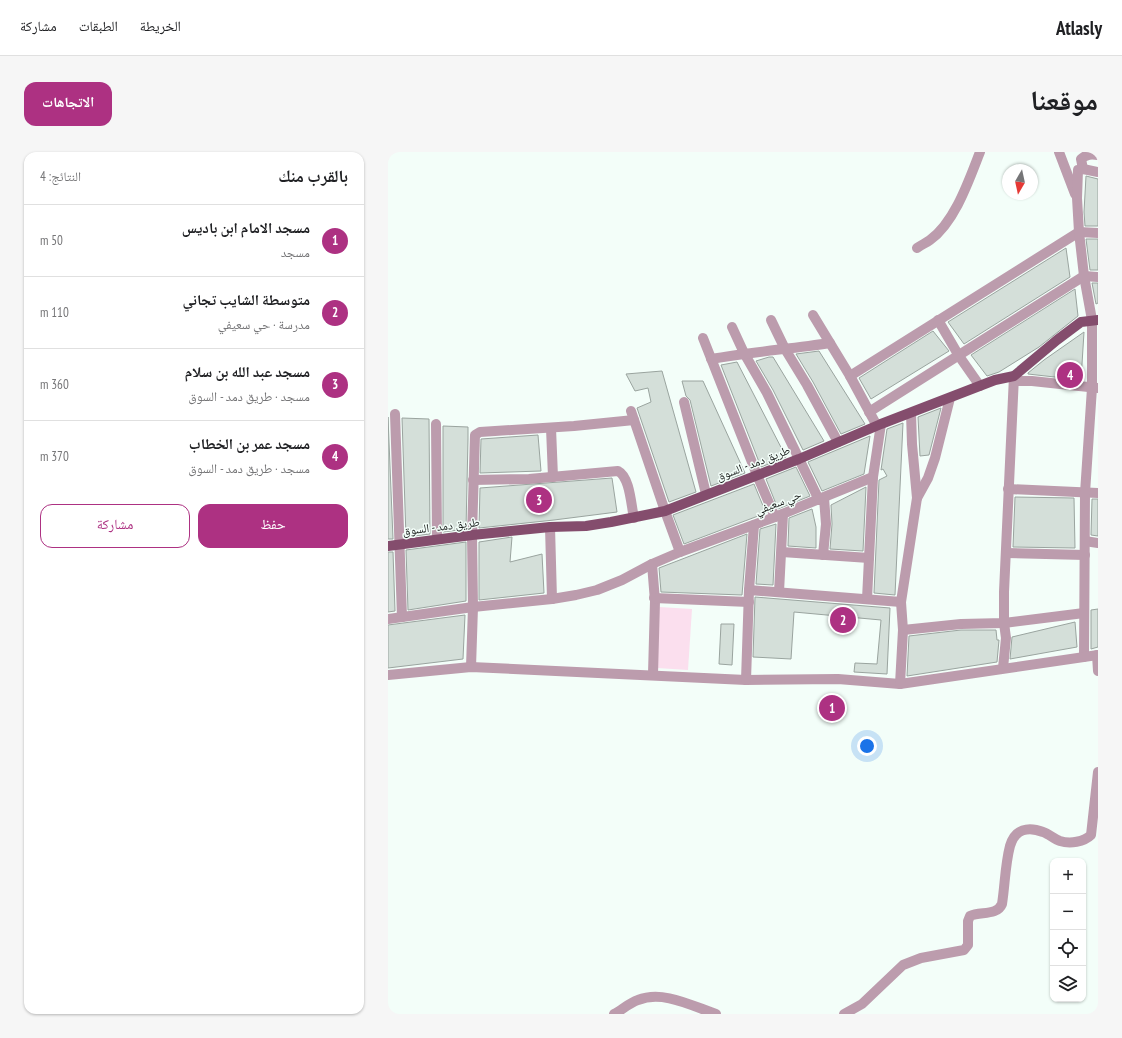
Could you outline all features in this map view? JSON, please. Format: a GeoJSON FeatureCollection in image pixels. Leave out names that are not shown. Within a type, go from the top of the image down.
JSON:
{"type":"FeatureCollection","features":[{"type":"Feature","properties":{"kind":"main road","name":"طريق دمد - السوق"},"geometry":{"type":"LineString","coordinates":[[388,546],[437,539],[550,527],[586,526],[665,511],[995,380],[1014,379],[1057,340],[1081,322],[1095,320]]}},
{"type":"Feature","properties":{"kind":"street"},"geometry":{"type":"LineString","coordinates":[[917,248],[930,240],[940,231],[951,215],[961,199],[980,152]]}},
{"type":"Feature","properties":{"kind":"street"},"geometry":{"type":"LineString","coordinates":[[1059,152],[1077,198]]}},
{"type":"Feature","properties":{"kind":"street"},"geometry":{"type":"LineString","coordinates":[[1083,169],[1081,159],[1086,155],[1098,155]]}},
{"type":"Feature","properties":{"kind":"street"},"geometry":{"type":"LineString","coordinates":[[1084,657],[1085,493],[1095,388],[1095,320],[1084,276],[1078,232],[1077,198],[1078,170],[1083,169],[1098,172]]}},
{"type":"Feature","properties":{"kind":"street"},"geometry":{"type":"LineString","coordinates":[[850,376],[1078,232],[1098,233]]}},
{"type":"Feature","properties":{"kind":"street"},"geometry":{"type":"LineString","coordinates":[[869,412],[1084,276],[1098,277]]}},
{"type":"Feature","properties":{"kind":"street"},"geometry":{"type":"LineString","coordinates":[[813,315],[850,376],[869,412],[879,425],[873,477],[867,599]]}},
{"type":"Feature","properties":{"kind":"street"},"geometry":{"type":"LineString","coordinates":[[771,320],[785,349],[808,385],[838,442]]}},
{"type":"Feature","properties":{"kind":"street"},"geometry":{"type":"LineString","coordinates":[[938,320],[959,356],[980,386]]}},
{"type":"Feature","properties":{"kind":"street"},"geometry":{"type":"LineString","coordinates":[[732,327],[744,353],[767,393],[799,459],[822,499],[826,524],[823,555]]}},
{"type":"Feature","properties":{"kind":"street"},"geometry":{"type":"LineString","coordinates":[[703,338],[757,475],[779,516],[782,552],[778,592]]}},
{"type":"Feature","properties":{"kind":"street"},"geometry":{"type":"LineString","coordinates":[[711,359],[744,353],[830,343]]}},
{"type":"Feature","properties":{"kind":"street"},"geometry":{"type":"LineString","coordinates":[[1003,668],[1006,638],[1004,624],[1006,553],[1014,379],[1095,388]]}},
{"type":"Feature","properties":{"kind":"street"},"geometry":{"type":"LineString","coordinates":[[917,498],[928,478],[935,458],[950,398]]}},
{"type":"Feature","properties":{"kind":"street"},"geometry":{"type":"LineString","coordinates":[[684,402],[706,494]]}},
{"type":"Feature","properties":{"kind":"street"},"geometry":{"type":"LineString","coordinates":[[900,684],[903,630],[901,602],[917,498],[911,413]]}},
{"type":"Feature","properties":{"kind":"street"},"geometry":{"type":"LineString","coordinates":[[395,414],[402,617]]}},
{"type":"Feature","properties":{"kind":"street"},"geometry":{"type":"LineString","coordinates":[[471,667],[473,607],[472,535],[474,438],[477,432],[551,428],[633,416],[680,552]]}},
{"type":"Feature","properties":{"kind":"street"},"geometry":{"type":"LineString","coordinates":[[436,424],[437,539]]}},
{"type":"Feature","properties":{"kind":"street"},"geometry":{"type":"LineString","coordinates":[[551,428],[553,477]]}},
{"type":"Feature","properties":{"kind":"street"},"geometry":{"type":"LineString","coordinates":[[473,480],[529,479],[614,471],[621,472],[627,483],[634,518]]}},
{"type":"Feature","properties":{"kind":"street","name":"حي سعيفي"},"geometry":{"type":"LineString","coordinates":[[746,680],[749,590],[754,525],[822,499],[873,477]]}},
{"type":"Feature","properties":{"kind":"street"},"geometry":{"type":"LineString","coordinates":[[1008,489],[1098,493]]}},
{"type":"Feature","properties":{"kind":"street"},"geometry":{"type":"LineString","coordinates":[[388,619],[473,607],[552,599],[597,590],[622,580],[652,564],[680,552],[754,525]]}},
{"type":"Feature","properties":{"kind":"street"},"geometry":{"type":"LineString","coordinates":[[550,527],[552,599]]}},
{"type":"Feature","properties":{"kind":"street"},"geometry":{"type":"LineString","coordinates":[[1085,541],[1098,543]]}},
{"type":"Feature","properties":{"kind":"street"},"geometry":{"type":"LineString","coordinates":[[782,552],[869,558]]}},
{"type":"Feature","properties":{"kind":"street"},"geometry":{"type":"LineString","coordinates":[[1006,553],[1085,555]]}},
{"type":"Feature","properties":{"kind":"street"},"geometry":{"type":"LineString","coordinates":[[652,564],[654,598],[653,674]]}},
{"type":"Feature","properties":{"kind":"street"},"geometry":{"type":"LineString","coordinates":[[749,590],[901,602]]}},
{"type":"Feature","properties":{"kind":"street"},"geometry":{"type":"LineString","coordinates":[[654,598],[749,602]]}},
{"type":"Feature","properties":{"kind":"street"},"geometry":{"type":"LineString","coordinates":[[903,630],[961,624],[1004,624],[1084,613]]}},
{"type":"Feature","properties":{"kind":"street"},"geometry":{"type":"LineString","coordinates":[[388,675],[471,667],[653,674],[746,680],[838,679],[900,684],[1098,655],[1098,671]]}},
{"type":"Feature","properties":{"kind":"street"},"geometry":{"type":"LineString","coordinates":[[844,1014],[852,1011],[865,1002],[903,965],[913,960],[964,950],[967,948],[968,921],[970,916],[975,913],[998,911],[1001,908],[1010,845],[1018,832],[1027,829],[1034,830],[1044,832],[1060,840],[1070,842],[1087,839],[1091,835],[1098,772]]}},
{"type":"Feature","properties":{"kind":"street"},"geometry":{"type":"LineString","coordinates":[[614,1014],[632,1002],[650,996],[670,998],[716,1014]]}},
{"type":"Feature","properties":{"kind":"street"},"geometry":{"type":"LineString","coordinates":[[864,1014],[865,1002]]}},
{"type":"Feature","properties":{"kind":"shaded area"},"geometry":{"type":"Polygon","coordinates":[[[659,607],[692,609],[688,670],[657,668],[659,607]]]}},
{"type":"Feature","properties":{"kind":"building"},"geometry":{"type":"Polygon","coordinates":[[[1086,176],[1098,179],[1098,226],[1085,226],[1084,212],[1086,176]]]}},
{"type":"Feature","properties":{"kind":"building"},"geometry":{"type":"Polygon","coordinates":[[[1086,239],[1098,239],[1098,270],[1090,270],[1086,239]]]}},
{"type":"Feature","properties":{"kind":"building"},"geometry":{"type":"Polygon","coordinates":[[[1066,248],[1070,277],[964,344],[948,322],[1066,248]]]}},
{"type":"Feature","properties":{"kind":"building"},"geometry":{"type":"Polygon","coordinates":[[[1092,283],[1098,283],[1098,303],[1096,304],[1092,283]]]}},
{"type":"Feature","properties":{"kind":"building"},"geometry":{"type":"Polygon","coordinates":[[[1075,289],[1078,316],[1039,347],[999,372],[987,376],[971,355],[1075,289]]]}},
{"type":"Feature","properties":{"kind":"building"},"geometry":{"type":"Polygon","coordinates":[[[933,331],[949,351],[871,399],[859,378],[933,331]]]}},
{"type":"Feature","properties":{"kind":"building"},"geometry":{"type":"Polygon","coordinates":[[[1084,332],[1081,380],[1028,374],[1044,360],[1084,332]]]}},
{"type":"Feature","properties":{"kind":"building"},"geometry":{"type":"Polygon","coordinates":[[[819,351],[865,424],[841,434],[796,354],[819,351]]]}},
{"type":"Feature","properties":{"kind":"building"},"geometry":{"type":"Polygon","coordinates":[[[773,357],[824,441],[803,450],[773,390],[756,361],[773,357]]]}},
{"type":"Feature","properties":{"kind":"building"},"geometry":{"type":"Polygon","coordinates":[[[737,362],[786,457],[761,467],[721,365],[737,362]]]}},
{"type":"Feature","properties":{"kind":"building"},"geometry":{"type":"Polygon","coordinates":[[[662,371],[696,492],[669,502],[637,408],[651,402],[648,388],[635,391],[626,374],[662,371]]]}},
{"type":"Feature","properties":{"kind":"building"},"geometry":{"type":"Polygon","coordinates":[[[682,381],[703,381],[745,473],[711,486],[690,400],[686,396],[682,381]]]}},
{"type":"Feature","properties":{"kind":"building"},"geometry":{"type":"Polygon","coordinates":[[[941,408],[929,455],[920,456],[918,417],[941,408]]]}},
{"type":"Feature","properties":{"kind":"building"},"geometry":{"type":"Polygon","coordinates":[[[388,417],[393,539],[388,539],[388,417]]]}},
{"type":"Feature","properties":{"kind":"building"},"geometry":{"type":"Polygon","coordinates":[[[402,418],[429,419],[430,534],[406,537],[402,418]]]}},
{"type":"Feature","properties":{"kind":"building"},"geometry":{"type":"Polygon","coordinates":[[[903,423],[895,595],[874,593],[879,480],[887,476],[883,469],[881,470],[887,429],[903,423]]]}},
{"type":"Feature","properties":{"kind":"building"},"geometry":{"type":"Polygon","coordinates":[[[443,426],[468,427],[468,439],[466,529],[443,532],[443,426]]]}},
{"type":"Feature","properties":{"kind":"building"},"geometry":{"type":"Polygon","coordinates":[[[538,435],[541,471],[480,473],[481,439],[538,435]]]}},
{"type":"Feature","properties":{"kind":"building"},"geometry":{"type":"Polygon","coordinates":[[[870,436],[864,474],[822,491],[808,462],[870,436]]]}},
{"type":"Feature","properties":{"kind":"building"},"geometry":{"type":"Polygon","coordinates":[[[796,467],[810,496],[778,509],[766,479],[796,467]]]}},
{"type":"Feature","properties":{"kind":"building"},"geometry":{"type":"Polygon","coordinates":[[[612,478],[617,512],[479,528],[480,488],[612,478]]]}},
{"type":"Feature","properties":{"kind":"building"},"geometry":{"type":"Polygon","coordinates":[[[754,484],[766,513],[684,544],[673,515],[754,484]]]}},
{"type":"Feature","properties":{"kind":"building"},"geometry":{"type":"Polygon","coordinates":[[[866,487],[863,551],[830,549],[832,524],[831,505],[866,487]]]}},
{"type":"Feature","properties":{"kind":"building"},"geometry":{"type":"Polygon","coordinates":[[[1015,497],[1074,498],[1075,548],[1013,547],[1015,497]]]}},
{"type":"Feature","properties":{"kind":"building"},"geometry":{"type":"Polygon","coordinates":[[[1092,499],[1098,499],[1098,536],[1091,535],[1092,499]]]}},
{"type":"Feature","properties":{"kind":"building"},"geometry":{"type":"Polygon","coordinates":[[[812,509],[816,527],[816,548],[788,546],[789,518],[812,509]]]}},
{"type":"Feature","properties":{"kind":"building"},"geometry":{"type":"Polygon","coordinates":[[[776,524],[773,585],[756,584],[760,529],[776,524]]]}},
{"type":"Feature","properties":{"kind":"building"},"geometry":{"type":"Polygon","coordinates":[[[747,534],[742,595],[661,592],[659,568],[747,534]]]}},
{"type":"Feature","properties":{"kind":"building"},"geometry":{"type":"Polygon","coordinates":[[[512,537],[510,562],[542,554],[544,593],[479,600],[479,542],[512,537]]]}},
{"type":"Feature","properties":{"kind":"building"},"geometry":{"type":"Polygon","coordinates":[[[466,542],[466,601],[408,610],[406,550],[466,542]]]}},
{"type":"Feature","properties":{"kind":"building"},"geometry":{"type":"Polygon","coordinates":[[[388,552],[393,552],[395,611],[388,612],[388,552]]]}},
{"type":"Feature","properties":{"kind":"building"},"geometry":{"type":"Polygon","coordinates":[[[755,597],[890,608],[887,674],[854,672],[855,663],[877,664],[881,620],[794,612],[791,659],[753,657],[755,597]]]}},
{"type":"Feature","properties":{"kind":"building"},"geometry":{"type":"Polygon","coordinates":[[[1098,609],[1098,647],[1091,649],[1091,610],[1098,609]]]}},
{"type":"Feature","properties":{"kind":"building"},"geometry":{"type":"Polygon","coordinates":[[[465,615],[463,659],[388,668],[388,625],[465,615]]]}},
{"type":"Feature","properties":{"kind":"building"},"geometry":{"type":"Polygon","coordinates":[[[1075,622],[1077,647],[1010,659],[1012,637],[1075,622]]]}},
{"type":"Feature","properties":{"kind":"building"},"geometry":{"type":"Polygon","coordinates":[[[721,624],[734,624],[732,665],[719,664],[721,624]]]}},
{"type":"Feature","properties":{"kind":"building"},"geometry":{"type":"Polygon","coordinates":[[[961,630],[996,630],[997,640],[999,640],[997,662],[907,676],[909,636],[961,630]]]}},
{"type":"Feature","properties":{"kind":"place","name":"مسجد عمر بن الخطاب"},"geometry":{"type":"Point","coordinates":[1070,375]}},
{"type":"Feature","properties":{"kind":"place","name":"مسجد عبد الله بن سلام"},"geometry":{"type":"Point","coordinates":[539,500]}},
{"type":"Feature","properties":{"kind":"place","name":"متوسطة الشايب تجاني"},"geometry":{"type":"Point","coordinates":[843,620]}},
{"type":"Feature","properties":{"kind":"place","name":"مسجد الامام ابن باديس"},"geometry":{"type":"Point","coordinates":[832,708]}}]}
